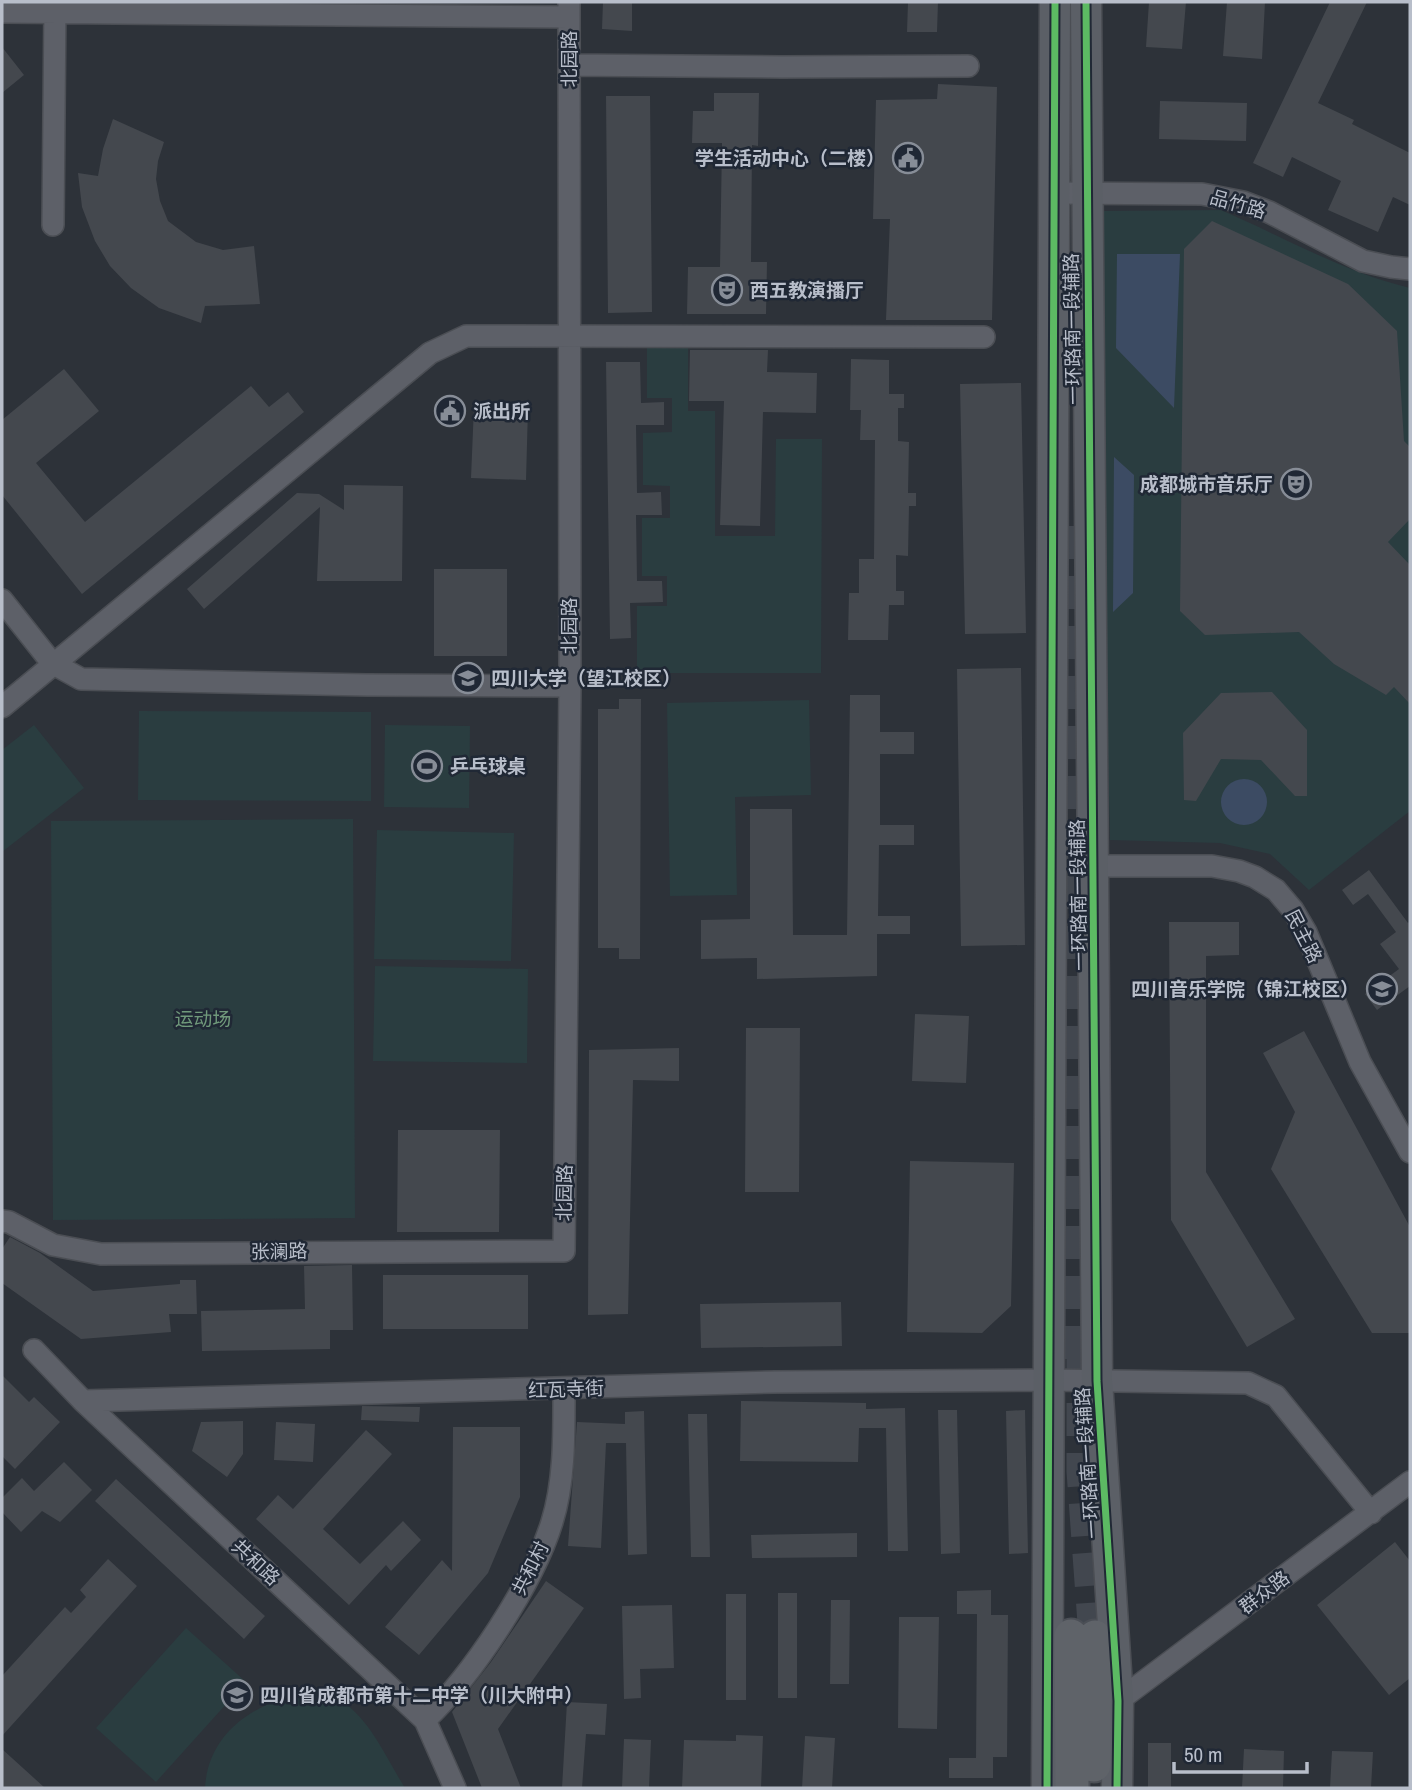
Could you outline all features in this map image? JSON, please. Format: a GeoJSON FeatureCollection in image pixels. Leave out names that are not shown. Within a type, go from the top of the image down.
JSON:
{"type":"FeatureCollection","features":[{"type":"Feature","properties":{"kind":"main road","name":"一环路南一段辅路"},"geometry":{"type":"LineString","coordinates":[[1047,1788],[1055,2]]}},
{"type":"Feature","properties":{"kind":"main road","name":"一环路南一段辅路"},"geometry":{"type":"LineString","coordinates":[[1086,2],[1097,1381],[1118,1701],[1117,1788]]}},
{"type":"Feature","properties":{"kind":"main road"},"geometry":{"type":"LineString","coordinates":[[1072,1788],[1083,1636],[1094,1788]]}},
{"type":"Feature","properties":{"kind":"street"},"geometry":{"type":"LineString","coordinates":[[53,225],[55,7]]}},
{"type":"Feature","properties":{"kind":"street"},"geometry":{"type":"LineString","coordinates":[[2,12],[55,7],[569,9]]}},
{"type":"Feature","properties":{"kind":"street","name":"北园路"},"geometry":{"type":"LineString","coordinates":[[564,1251],[569,686],[569,9]]}},
{"type":"Feature","properties":{"kind":"street"},"geometry":{"type":"LineString","coordinates":[[569,65],[968,66]]}},
{"type":"Feature","properties":{"kind":"street","name":"品竹路"},"geometry":{"type":"LineString","coordinates":[[1054,193],[1202,194],[1221,197],[1269,212],[1363,261],[1410,269]]}},
{"type":"Feature","properties":{"kind":"street"},"geometry":{"type":"LineString","coordinates":[[2,707],[430,353],[466,336],[569,334],[984,337]]}},
{"type":"Feature","properties":{"kind":"street"},"geometry":{"type":"LineString","coordinates":[[2,600],[52,663],[81,679],[569,686]]}},
{"type":"Feature","properties":{"kind":"street","name":"民主路"},"geometry":{"type":"LineString","coordinates":[[1094,866],[1212,866],[1255,877],[1276,890],[1306,932],[1360,1062],[1410,1152]]}},
{"type":"Feature","properties":{"kind":"street","name":"张澜路"},"geometry":{"type":"LineString","coordinates":[[2,1222],[9,1222],[53,1245],[101,1254],[564,1251]]}},
{"type":"Feature","properties":{"kind":"street","name":"共和路"},"geometry":{"type":"LineString","coordinates":[[34,1350],[83,1401],[425,1720],[455,1788]]}},
{"type":"Feature","properties":{"kind":"street","name":"红瓦寺街"},"geometry":{"type":"LineString","coordinates":[[83,1401],[775,1382],[1048,1380],[1248,1383],[1276,1396],[1371,1513]]}},
{"type":"Feature","properties":{"kind":"street","name":"共和村"},"geometry":{"type":"LineString","coordinates":[[425,1720],[463,1679],[537,1562],[552,1521],[561,1477],[564,1389]]}},
{"type":"Feature","properties":{"kind":"street","name":"群众路"},"geometry":{"type":"LineString","coordinates":[[1118,1701],[1410,1482]]}},
{"type":"Feature","properties":{"kind":"green space"},"geometry":{"type":"Polygon","coordinates":[[[1221,210],[1361,273],[1410,288],[1410,811],[1309,890],[1270,854],[1220,843],[1110,840],[1100,389],[1104,211],[1221,210]]]}},
{"type":"Feature","properties":{"kind":"green space"},"geometry":{"type":"Polygon","coordinates":[[[688,346],[688,411],[715,411],[715,536],[775,536],[776,439],[822,439],[821,673],[637,673],[637,606],[667,606],[667,576],[642,576],[642,518],[670,518],[670,486],[643,485],[643,433],[672,432],[672,398],[647,398],[647,347],[688,346]]]}},
{"type":"Feature","properties":{"kind":"green space"},"geometry":{"type":"Polygon","coordinates":[[[809,700],[811,795],[735,797],[737,895],[670,896],[667,703],[809,700]]]}},
{"type":"Feature","properties":{"kind":"green space"},"geometry":{"type":"Polygon","coordinates":[[[139,711],[371,712],[371,801],[138,800],[139,711]]]}},
{"type":"Feature","properties":{"kind":"green space"},"geometry":{"type":"Polygon","coordinates":[[[34,725],[84,788],[2,852],[2,750],[34,725]]]}},
{"type":"Feature","properties":{"kind":"green space","name":"乒乓球桌"},"geometry":{"type":"Polygon","coordinates":[[[385,725],[470,726],[469,808],[384,807],[385,725]]]}},
{"type":"Feature","properties":{"kind":"green space","name":"运动场"},"geometry":{"type":"Polygon","coordinates":[[[353,819],[355,1218],[53,1220],[51,821],[353,819]]]}},
{"type":"Feature","properties":{"kind":"green space"},"geometry":{"type":"Polygon","coordinates":[[[377,830],[514,833],[511,961],[374,959],[377,830]]]}},
{"type":"Feature","properties":{"kind":"green space"},"geometry":{"type":"Polygon","coordinates":[[[375,966],[528,969],[527,1063],[373,1061],[375,966]]]}},
{"type":"Feature","properties":{"kind":"green space"},"geometry":{"type":"Polygon","coordinates":[[[186,1628],[246,1682],[156,1782],[96,1728],[186,1628]]]}},
{"type":"Feature","properties":{"kind":"green space"},"geometry":{"type":"Polygon","coordinates":[[[301,1694],[334,1697],[346,1704],[375,1737],[405,1788],[205,1788],[214,1752],[236,1724],[266,1705],[301,1694]]]}},
{"type":"Feature","properties":{"kind":"water"},"geometry":{"type":"Polygon","coordinates":[[[1117,254],[1180,254],[1174,408],[1116,348],[1117,254]]]}},
{"type":"Feature","properties":{"kind":"water"},"geometry":{"type":"Polygon","coordinates":[[[1114,457],[1134,475],[1133,593],[1113,612],[1114,457]]]}},
{"type":"Feature","properties":{"kind":"water"},"geometry":{"type":"Polygon","coordinates":[[[1244,779],[1260,786],[1267,802],[1260,818],[1244,825],[1228,818],[1221,802],[1228,786],[1244,779]]]}},
{"type":"Feature","properties":{"kind":"building"},"geometry":{"type":"Polygon","coordinates":[[[603,2],[632,2],[632,31],[602,29],[603,2]]]}},
{"type":"Feature","properties":{"kind":"building"},"geometry":{"type":"Polygon","coordinates":[[[908,2],[938,2],[937,32],[907,32],[908,2]]]}},
{"type":"Feature","properties":{"kind":"building"},"geometry":{"type":"Polygon","coordinates":[[[1149,2],[1186,2],[1182,49],[1146,47],[1149,2]]]}},
{"type":"Feature","properties":{"kind":"building"},"geometry":{"type":"Polygon","coordinates":[[[1227,2],[1265,2],[1262,59],[1223,56],[1227,2]]]}},
{"type":"Feature","properties":{"kind":"building"},"geometry":{"type":"Polygon","coordinates":[[[1330,2],[1367,2],[1318,103],[1354,120],[1352,124],[1410,153],[1410,205],[1393,197],[1378,232],[1328,210],[1341,181],[1292,157],[1283,177],[1253,163],[1330,2]]]}},
{"type":"Feature","properties":{"kind":"building"},"geometry":{"type":"Polygon","coordinates":[[[2,47],[24,75],[2,93],[2,47]]]}},
{"type":"Feature","properties":{"kind":"building"},"geometry":{"type":"Polygon","coordinates":[[[938,84],[997,87],[992,320],[886,320],[890,219],[873,219],[876,100],[937,99],[938,84]]]}},
{"type":"Feature","properties":{"kind":"building"},"geometry":{"type":"Polygon","coordinates":[[[714,93],[759,93],[758,146],[752,145],[751,262],[767,262],[766,314],[687,314],[688,267],[720,267],[722,143],[692,143],[693,111],[714,111],[714,93]]]}},
{"type":"Feature","properties":{"kind":"building"},"geometry":{"type":"Polygon","coordinates":[[[606,96],[650,96],[652,312],[608,313],[606,96]]]}},
{"type":"Feature","properties":{"kind":"building"},"geometry":{"type":"Polygon","coordinates":[[[1160,101],[1247,103],[1246,141],[1159,139],[1160,101]]]}},
{"type":"Feature","properties":{"kind":"building"},"geometry":{"type":"Polygon","coordinates":[[[113,119],[164,142],[156,179],[160,201],[168,221],[196,242],[223,250],[254,246],[260,304],[205,306],[201,323],[159,308],[131,288],[110,266],[95,241],[82,207],[78,173],[98,176],[113,119]]]}},
{"type":"Feature","properties":{"kind":"building","name":"成都城市音乐厅"},"geometry":{"type":"Polygon","coordinates":[[[1212,221],[1348,284],[1397,331],[1404,441],[1410,447],[1410,519],[1388,542],[1410,565],[1410,704],[1394,687],[1386,695],[1334,664],[1299,632],[1205,635],[1180,611],[1184,249],[1212,221]]]}},
{"type":"Feature","properties":{"kind":"building"},"geometry":{"type":"Polygon","coordinates":[[[690,350],[768,350],[767,372],[817,373],[816,413],[763,412],[760,526],[720,525],[724,401],[689,401],[690,350]]]}},
{"type":"Feature","properties":{"kind":"building"},"geometry":{"type":"Polygon","coordinates":[[[851,359],[889,360],[889,394],[904,394],[904,408],[898,408],[898,441],[909,442],[908,493],[916,493],[916,506],[909,506],[908,556],[896,555],[896,591],[904,591],[904,605],[889,605],[888,640],[848,640],[849,593],[859,593],[859,559],[874,559],[875,440],[860,440],[861,410],[850,410],[851,359]]]}},
{"type":"Feature","properties":{"kind":"building"},"geometry":{"type":"Polygon","coordinates":[[[606,362],[640,362],[641,403],[664,402],[664,425],[636,425],[637,493],[661,492],[662,515],[636,515],[637,581],[662,581],[663,602],[630,603],[631,638],[610,639],[606,362]]]}},
{"type":"Feature","properties":{"kind":"building"},"geometry":{"type":"Polygon","coordinates":[[[64,369],[99,411],[36,463],[85,522],[251,386],[269,407],[288,392],[304,412],[82,594],[2,495],[2,420],[64,369]]]}},
{"type":"Feature","properties":{"kind":"building"},"geometry":{"type":"Polygon","coordinates":[[[1021,383],[1026,633],[965,634],[960,384],[1021,383]]]}},
{"type":"Feature","properties":{"kind":"building"},"geometry":{"type":"Polygon","coordinates":[[[474,406],[528,408],[526,480],[471,478],[474,406]]]}},
{"type":"Feature","properties":{"kind":"building"},"geometry":{"type":"Polygon","coordinates":[[[344,485],[403,486],[402,581],[317,581],[320,507],[204,609],[187,589],[297,493],[319,494],[344,510],[344,485]]]}},
{"type":"Feature","properties":{"kind":"building"},"geometry":{"type":"Polygon","coordinates":[[[434,569],[507,569],[507,656],[434,656],[434,569]]]}},
{"type":"Feature","properties":{"kind":"building"},"geometry":{"type":"Polygon","coordinates":[[[1021,668],[1025,945],[961,946],[957,669],[1021,668]]]}},
{"type":"Feature","properties":{"kind":"building"},"geometry":{"type":"Polygon","coordinates":[[[1272,692],[1307,730],[1307,796],[1295,796],[1261,760],[1221,759],[1196,801],[1184,800],[1183,733],[1221,693],[1272,692]]]}},
{"type":"Feature","properties":{"kind":"building"},"geometry":{"type":"Polygon","coordinates":[[[850,695],[880,695],[880,732],[914,732],[914,754],[880,754],[880,825],[914,825],[914,845],[879,845],[878,916],[910,916],[910,934],[877,934],[877,976],[757,979],[757,958],[701,959],[701,920],[750,919],[750,809],[792,809],[793,935],[847,935],[850,695]]]}},
{"type":"Feature","properties":{"kind":"building"},"geometry":{"type":"Polygon","coordinates":[[[619,699],[641,699],[640,959],[619,959],[619,948],[598,948],[598,709],[619,709],[619,699]]]}},
{"type":"Feature","properties":{"kind":"building"},"geometry":{"type":"Polygon","coordinates":[[[1369,870],[1408,923],[1410,921],[1410,986],[1377,1010],[1365,994],[1399,969],[1380,944],[1396,932],[1368,894],[1353,905],[1342,890],[1369,870]]]}},
{"type":"Feature","properties":{"kind":"building"},"geometry":{"type":"Polygon","coordinates":[[[1169,922],[1239,922],[1239,955],[1206,956],[1206,1172],[1295,1319],[1247,1347],[1171,1220],[1169,922]]]}},
{"type":"Feature","properties":{"kind":"building"},"geometry":{"type":"Polygon","coordinates":[[[915,1014],[969,1016],[966,1083],[912,1081],[915,1014]]]}},
{"type":"Feature","properties":{"kind":"building"},"geometry":{"type":"Polygon","coordinates":[[[746,1028],[800,1028],[799,1192],[745,1192],[746,1028]]]}},
{"type":"Feature","properties":{"kind":"building"},"geometry":{"type":"Polygon","coordinates":[[[1304,1031],[1410,1227],[1410,1333],[1372,1333],[1271,1169],[1295,1112],[1263,1053],[1304,1031]]]}},
{"type":"Feature","properties":{"kind":"building"},"geometry":{"type":"Polygon","coordinates":[[[679,1048],[679,1081],[633,1080],[628,1314],[588,1315],[589,1050],[679,1048]]]}},
{"type":"Feature","properties":{"kind":"building"},"geometry":{"type":"Polygon","coordinates":[[[398,1130],[500,1130],[499,1232],[397,1232],[398,1130]]]}},
{"type":"Feature","properties":{"kind":"building"},"geometry":{"type":"Polygon","coordinates":[[[910,1161],[1014,1163],[1011,1306],[982,1333],[907,1332],[910,1161]]]}},
{"type":"Feature","properties":{"kind":"building"},"geometry":{"type":"Polygon","coordinates":[[[10,1237],[40,1253],[93,1291],[180,1284],[180,1280],[196,1280],[197,1314],[169,1314],[171,1332],[81,1339],[2,1283],[2,1249],[10,1237]]]}},
{"type":"Feature","properties":{"kind":"building"},"geometry":{"type":"Polygon","coordinates":[[[352,1265],[353,1330],[330,1330],[330,1349],[202,1351],[201,1311],[305,1309],[304,1266],[352,1265]]]}},
{"type":"Feature","properties":{"kind":"building"},"geometry":{"type":"Polygon","coordinates":[[[383,1275],[528,1275],[528,1329],[383,1329],[383,1275]]]}},
{"type":"Feature","properties":{"kind":"building"},"geometry":{"type":"Polygon","coordinates":[[[841,1302],[842,1346],[701,1348],[700,1304],[841,1302]]]}},
{"type":"Feature","properties":{"kind":"building"},"geometry":{"type":"Polygon","coordinates":[[[2,1375],[29,1402],[34,1397],[60,1422],[15,1469],[2,1456],[2,1375]]]}},
{"type":"Feature","properties":{"kind":"building"},"geometry":{"type":"Polygon","coordinates":[[[741,1401],[866,1403],[866,1409],[905,1408],[908,1551],[888,1551],[886,1428],[859,1428],[858,1462],[740,1461],[741,1401]]]}},
{"type":"Feature","properties":{"kind":"building"},"geometry":{"type":"Polygon","coordinates":[[[362,1406],[420,1407],[419,1422],[361,1420],[362,1406]]]}},
{"type":"Feature","properties":{"kind":"building"},"geometry":{"type":"Polygon","coordinates":[[[938,1410],[957,1410],[960,1553],[941,1554],[938,1410]]]}},
{"type":"Feature","properties":{"kind":"building"},"geometry":{"type":"Polygon","coordinates":[[[1025,1410],[1028,1553],[1009,1554],[1006,1411],[1025,1410]]]}},
{"type":"Feature","properties":{"kind":"building"},"geometry":{"type":"Polygon","coordinates":[[[644,1411],[647,1554],[628,1555],[626,1443],[606,1443],[601,1548],[568,1546],[577,1422],[625,1424],[625,1412],[644,1411]]]}},
{"type":"Feature","properties":{"kind":"building"},"geometry":{"type":"Polygon","coordinates":[[[688,1414],[707,1414],[710,1557],[691,1557],[688,1414]]]}},
{"type":"Feature","properties":{"kind":"building"},"geometry":{"type":"Polygon","coordinates":[[[243,1421],[243,1454],[227,1477],[192,1451],[201,1422],[243,1421]]]}},
{"type":"Feature","properties":{"kind":"building"},"geometry":{"type":"Polygon","coordinates":[[[276,1422],[315,1424],[313,1462],[274,1460],[276,1422]]]}},
{"type":"Feature","properties":{"kind":"building"},"geometry":{"type":"Polygon","coordinates":[[[453,1427],[520,1427],[520,1497],[488,1573],[419,1655],[385,1627],[442,1560],[452,1571],[453,1427]]]}},
{"type":"Feature","properties":{"kind":"building"},"geometry":{"type":"Polygon","coordinates":[[[366,1430],[392,1454],[323,1529],[360,1564],[403,1521],[421,1540],[391,1571],[386,1565],[349,1605],[256,1519],[278,1495],[293,1509],[366,1430]]]}},
{"type":"Feature","properties":{"kind":"building"},"geometry":{"type":"Polygon","coordinates":[[[64,1462],[92,1490],[60,1522],[42,1511],[21,1532],[2,1512],[2,1498],[22,1478],[34,1491],[64,1462]]]}},
{"type":"Feature","properties":{"kind":"building"},"geometry":{"type":"Polygon","coordinates":[[[116,1479],[265,1616],[244,1639],[95,1501],[116,1479]]]}},
{"type":"Feature","properties":{"kind":"building"},"geometry":{"type":"Polygon","coordinates":[[[857,1533],[857,1557],[752,1558],[751,1535],[857,1533]]]}},
{"type":"Feature","properties":{"kind":"building"},"geometry":{"type":"Polygon","coordinates":[[[1395,1542],[1410,1561],[1410,1678],[1389,1695],[1317,1605],[1395,1542]]]}},
{"type":"Feature","properties":{"kind":"building"},"geometry":{"type":"Polygon","coordinates":[[[108,1559],[137,1586],[2,1736],[2,1676],[65,1607],[71,1613],[86,1597],[80,1590],[108,1559]]]}},
{"type":"Feature","properties":{"kind":"building"},"geometry":{"type":"Polygon","coordinates":[[[546,1581],[584,1608],[498,1729],[521,1788],[482,1788],[452,1712],[491,1662],[546,1581]]]}},
{"type":"Feature","properties":{"kind":"building"},"geometry":{"type":"Polygon","coordinates":[[[991,1590],[991,1615],[1008,1615],[1007,1757],[993,1757],[993,1778],[949,1778],[949,1758],[976,1758],[977,1614],[957,1614],[957,1591],[991,1590]]]}},
{"type":"Feature","properties":{"kind":"building"},"geometry":{"type":"Polygon","coordinates":[[[778,1593],[797,1593],[797,1698],[778,1698],[778,1593]]]}},
{"type":"Feature","properties":{"kind":"building"},"geometry":{"type":"Polygon","coordinates":[[[726,1594],[746,1594],[746,1700],[726,1700],[726,1594]]]}},
{"type":"Feature","properties":{"kind":"building"},"geometry":{"type":"Polygon","coordinates":[[[831,1600],[850,1600],[849,1684],[830,1684],[831,1600]]]}},
{"type":"Feature","properties":{"kind":"building"},"geometry":{"type":"Polygon","coordinates":[[[672,1605],[674,1668],[640,1669],[641,1698],[624,1699],[622,1606],[672,1605]]]}},
{"type":"Feature","properties":{"kind":"building"},"geometry":{"type":"Polygon","coordinates":[[[899,1617],[939,1617],[937,1729],[898,1728],[899,1617]]]}},
{"type":"Feature","properties":{"kind":"building"},"geometry":{"type":"Polygon","coordinates":[[[567,1702],[607,1704],[605,1735],[586,1734],[582,1788],[562,1788],[567,1702]]]}},
{"type":"Feature","properties":{"kind":"building"},"geometry":{"type":"Polygon","coordinates":[[[736,1735],[763,1736],[761,1788],[682,1788],[684,1740],[736,1741],[736,1735]]]}},
{"type":"Feature","properties":{"kind":"building"},"geometry":{"type":"Polygon","coordinates":[[[805,1736],[835,1738],[832,1788],[802,1788],[805,1736]]]}},
{"type":"Feature","properties":{"kind":"building"},"geometry":{"type":"Polygon","coordinates":[[[624,1739],[651,1740],[649,1788],[622,1788],[624,1739]]]}},
{"type":"Feature","properties":{"kind":"building"},"geometry":{"type":"Polygon","coordinates":[[[1148,1743],[1171,1743],[1171,1788],[1148,1788],[1148,1743]]]}},
{"type":"Feature","properties":{"kind":"building"},"geometry":{"type":"Polygon","coordinates":[[[2,1749],[45,1788],[2,1788],[2,1749]]]}},
{"type":"Feature","properties":{"kind":"building"},"geometry":{"type":"Polygon","coordinates":[[[1244,1749],[1284,1751],[1283,1788],[1242,1788],[1244,1749]]]}},
{"type":"Feature","properties":{"kind":"building"},"geometry":{"type":"Polygon","coordinates":[[[1332,1751],[1373,1752],[1371,1788],[1330,1788],[1332,1751]]]}},
{"type":"Feature","properties":{"kind":"tunnel"},"geometry":{"type":"LineString","coordinates":[[1067,526],[1070,1378]]}},
{"type":"Feature","properties":{"kind":"tunnel"},"geometry":{"type":"LineString","coordinates":[[1083,1353],[1083,1471],[1095,1637]]}},
{"type":"Feature","properties":{"kind":"cycle path"},"geometry":{"type":"LineString","coordinates":[[1047,1788],[1055,2]]}},
{"type":"Feature","properties":{"kind":"cycle path"},"geometry":{"type":"LineString","coordinates":[[1086,2],[1097,1381],[1118,1701],[1117,1788]]}},
{"type":"Feature","properties":{"kind":"place","name":"学生活动中心（二楼）"},"geometry":{"type":"Point","coordinates":[908,158]}},
{"type":"Feature","properties":{"kind":"place","name":"西五教演播厅"},"geometry":{"type":"Point","coordinates":[727,290]}},
{"type":"Feature","properties":{"kind":"place","name":"派出所"},"geometry":{"type":"Point","coordinates":[450,411]}},
{"type":"Feature","properties":{"kind":"place","name":"成都城市音乐厅"},"geometry":{"type":"Point","coordinates":[1296,484]}},
{"type":"Feature","properties":{"kind":"place","name":"四川大学（望江校区）"},"geometry":{"type":"Point","coordinates":[468,678]}},
{"type":"Feature","properties":{"kind":"place","name":"乒乓球桌"},"geometry":{"type":"Point","coordinates":[427,766]}},
{"type":"Feature","properties":{"kind":"place","name":"四川音乐学院（锦江校区）"},"geometry":{"type":"Point","coordinates":[1382,989]}},
{"type":"Feature","properties":{"kind":"place","name":"四川省成都市第十二中学（川大附中）"},"geometry":{"type":"Point","coordinates":[237,1695]}}]}
